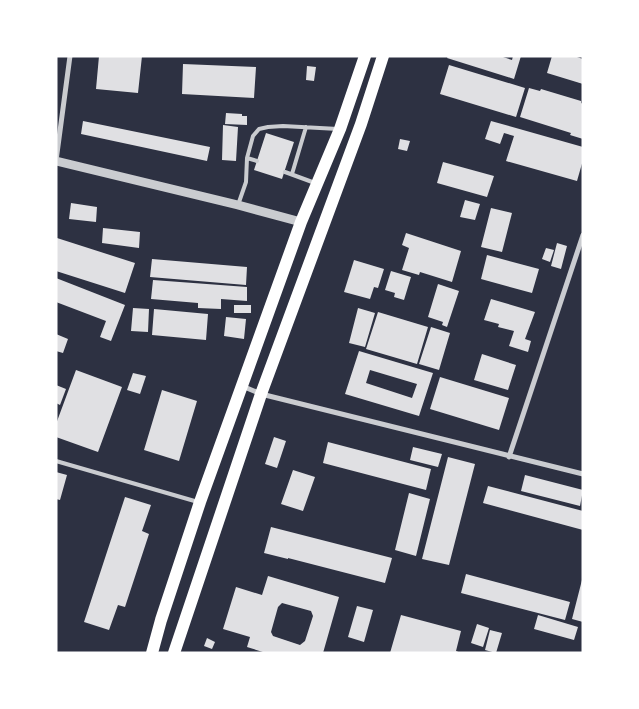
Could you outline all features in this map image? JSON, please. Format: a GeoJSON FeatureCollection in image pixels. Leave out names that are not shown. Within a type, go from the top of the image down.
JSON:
{"type":"FeatureCollection","features":[{"type":"Feature","properties":{"kind":"main road"},"geometry":{"type":"LineString","coordinates":[[152,653],[200,502],[301,222],[340,129],[365,56]]}},
{"type":"Feature","properties":{"kind":"main road"},"geometry":{"type":"LineString","coordinates":[[174,653],[261,394],[361,124],[383,56]]}},
{"type":"Feature","properties":{"kind":"street"},"geometry":{"type":"LineString","coordinates":[[70,56],[56,161],[301,222]]}},
{"type":"Feature","properties":{"kind":"street"},"geometry":{"type":"LineString","coordinates":[[509,457],[582,237]]}},
{"type":"Feature","properties":{"kind":"street"},"geometry":{"type":"LineString","coordinates":[[242,386],[261,394],[583,474]]}},
{"type":"Feature","properties":{"kind":"lane"},"geometry":{"type":"LineString","coordinates":[[238,205],[246,182],[247,158],[253,136],[259,130],[268,126],[340,129]]}},
{"type":"Feature","properties":{"kind":"lane"},"geometry":{"type":"LineString","coordinates":[[292,174],[306,127]]}},
{"type":"Feature","properties":{"kind":"lane"},"geometry":{"type":"LineString","coordinates":[[247,158],[257,161]]}},
{"type":"Feature","properties":{"kind":"lane"},"geometry":{"type":"LineString","coordinates":[[285,172],[317,184]]}},
{"type":"Feature","properties":{"kind":"lane"},"geometry":{"type":"LineString","coordinates":[[56,461],[200,502]]}},
{"type":"Feature","properties":{"kind":"building"},"geometry":{"type":"Polygon","coordinates":[[[99,56],[142,56],[138,93],[96,89],[99,56]]]}},
{"type":"Feature","properties":{"kind":"building"},"geometry":{"type":"Polygon","coordinates":[[[448,56],[500,56],[512,60],[513,56],[521,56],[514,79],[447,58],[448,56]]]}},
{"type":"Feature","properties":{"kind":"building"},"geometry":{"type":"Polygon","coordinates":[[[552,56],[574,56],[583,59],[583,84],[547,73],[552,56]]]}},
{"type":"Feature","properties":{"kind":"building"},"geometry":{"type":"Polygon","coordinates":[[[183,64],[256,67],[254,98],[182,94],[183,64]]]}},
{"type":"Feature","properties":{"kind":"building"},"geometry":{"type":"Polygon","coordinates":[[[449,65],[525,88],[516,117],[440,94],[449,65]]]}},
{"type":"Feature","properties":{"kind":"building"},"geometry":{"type":"Polygon","coordinates":[[[307,66],[316,67],[314,81],[306,80],[307,66]]]}},
{"type":"Feature","properties":{"kind":"building"},"geometry":{"type":"Polygon","coordinates":[[[529,88],[540,91],[541,89],[581,101],[583,104],[583,139],[570,135],[571,133],[520,117],[529,88]]]}},
{"type":"Feature","properties":{"kind":"building"},"geometry":{"type":"Polygon","coordinates":[[[226,113],[247,116],[247,125],[225,124],[226,113]]]}},
{"type":"Feature","properties":{"kind":"building"},"geometry":{"type":"Polygon","coordinates":[[[83,121],[210,147],[207,161],[81,134],[83,121]]]}},
{"type":"Feature","properties":{"kind":"building"},"geometry":{"type":"Polygon","coordinates":[[[491,121],[583,147],[583,160],[577,181],[506,161],[514,136],[504,133],[500,144],[485,139],[491,121]]]}},
{"type":"Feature","properties":{"kind":"building"},"geometry":{"type":"Polygon","coordinates":[[[223,125],[238,127],[236,161],[222,160],[223,125]]]}},
{"type":"Feature","properties":{"kind":"building"},"geometry":{"type":"Polygon","coordinates":[[[266,133],[294,142],[282,179],[254,170],[266,133]]]}},
{"type":"Feature","properties":{"kind":"building"},"geometry":{"type":"Polygon","coordinates":[[[400,139],[410,141],[407,151],[398,149],[400,139]]]}},
{"type":"Feature","properties":{"kind":"building"},"geometry":{"type":"Polygon","coordinates":[[[443,162],[494,176],[487,197],[437,183],[443,162]]]}},
{"type":"Feature","properties":{"kind":"building"},"geometry":{"type":"Polygon","coordinates":[[[465,200],[480,204],[475,220],[460,217],[465,200]]]}},
{"type":"Feature","properties":{"kind":"building"},"geometry":{"type":"Polygon","coordinates":[[[71,203],[97,207],[96,222],[69,219],[71,203]]]}},
{"type":"Feature","properties":{"kind":"building"},"geometry":{"type":"Polygon","coordinates":[[[491,208],[512,213],[502,252],[481,247],[491,208]]]}},
{"type":"Feature","properties":{"kind":"building"},"geometry":{"type":"Polygon","coordinates":[[[103,228],[140,232],[139,248],[102,243],[103,228]]]}},
{"type":"Feature","properties":{"kind":"building"},"geometry":{"type":"Polygon","coordinates":[[[406,233],[461,251],[452,282],[420,272],[419,275],[402,270],[409,248],[402,245],[406,233]]]}},
{"type":"Feature","properties":{"kind":"building"},"geometry":{"type":"Polygon","coordinates":[[[57,238],[135,263],[125,293],[56,271],[57,238]]]}},
{"type":"Feature","properties":{"kind":"building"},"geometry":{"type":"Polygon","coordinates":[[[557,243],[567,246],[561,269],[551,266],[557,243]]]}},
{"type":"Feature","properties":{"kind":"building"},"geometry":{"type":"Polygon","coordinates":[[[546,248],[554,250],[550,262],[542,259],[546,248]]]}},
{"type":"Feature","properties":{"kind":"building"},"geometry":{"type":"Polygon","coordinates":[[[487,255],[539,269],[532,293],[481,279],[487,255]]]}},
{"type":"Feature","properties":{"kind":"building"},"geometry":{"type":"Polygon","coordinates":[[[152,259],[247,267],[246,285],[150,277],[152,259]]]}},
{"type":"Feature","properties":{"kind":"building"},"geometry":{"type":"Polygon","coordinates":[[[354,260],[384,269],[378,288],[374,287],[370,299],[344,292],[354,260]]]}},
{"type":"Feature","properties":{"kind":"building"},"geometry":{"type":"Polygon","coordinates":[[[391,271],[411,277],[404,300],[394,297],[395,293],[385,290],[391,271]]]}},
{"type":"Feature","properties":{"kind":"building"},"geometry":{"type":"Polygon","coordinates":[[[56,278],[125,305],[111,341],[100,337],[106,321],[56,302],[56,278]]]}},
{"type":"Feature","properties":{"kind":"building"},"geometry":{"type":"Polygon","coordinates":[[[153,280],[247,287],[247,301],[221,299],[221,309],[198,308],[198,303],[151,299],[153,280]]]}},
{"type":"Feature","properties":{"kind":"building"},"geometry":{"type":"Polygon","coordinates":[[[438,284],[459,291],[447,327],[442,325],[443,322],[428,317],[438,284]]]}},
{"type":"Feature","properties":{"kind":"building"},"geometry":{"type":"Polygon","coordinates":[[[491,299],[535,312],[525,339],[531,341],[528,352],[509,346],[514,331],[498,327],[499,324],[484,320],[491,299]]]}},
{"type":"Feature","properties":{"kind":"building"},"geometry":{"type":"Polygon","coordinates":[[[234,305],[251,305],[251,313],[234,313],[234,305]]]}},
{"type":"Feature","properties":{"kind":"building"},"geometry":{"type":"Polygon","coordinates":[[[133,308],[149,309],[148,332],[131,331],[133,308]]]}},
{"type":"Feature","properties":{"kind":"building"},"geometry":{"type":"Polygon","coordinates":[[[358,308],[375,313],[365,347],[349,343],[358,308]]]}},
{"type":"Feature","properties":{"kind":"building"},"geometry":{"type":"Polygon","coordinates":[[[154,309],[208,314],[206,340],[152,335],[154,309]]]}},
{"type":"Feature","properties":{"kind":"building"},"geometry":{"type":"Polygon","coordinates":[[[378,312],[428,327],[417,364],[366,349],[378,312]]]}},
{"type":"Feature","properties":{"kind":"building"},"geometry":{"type":"Polygon","coordinates":[[[226,317],[246,319],[244,339],[224,336],[226,317]]]}},
{"type":"Feature","properties":{"kind":"building"},"geometry":{"type":"Polygon","coordinates":[[[431,327],[450,333],[439,370],[419,364],[431,327]]]}},
{"type":"Feature","properties":{"kind":"building"},"geometry":{"type":"Polygon","coordinates":[[[56,334],[68,339],[63,353],[56,351],[56,334]]]}},
{"type":"Feature","properties":{"kind":"building"},"geometry":{"type":"Polygon","coordinates":[[[359,351],[433,373],[419,416],[345,394],[359,351]],[[370,370],[366,383],[412,398],[417,384],[370,370]]]}},
{"type":"Feature","properties":{"kind":"building"},"geometry":{"type":"Polygon","coordinates":[[[482,354],[516,365],[508,390],[474,380],[482,354]]]}},
{"type":"Feature","properties":{"kind":"building"},"geometry":{"type":"Polygon","coordinates":[[[76,370],[122,387],[98,452],[56,437],[56,424],[76,370]]]}},
{"type":"Feature","properties":{"kind":"building"},"geometry":{"type":"Polygon","coordinates":[[[133,373],[146,376],[140,394],[127,390],[133,373]]]}},
{"type":"Feature","properties":{"kind":"building"},"geometry":{"type":"Polygon","coordinates":[[[440,377],[509,398],[499,430],[430,409],[440,377]]]}},
{"type":"Feature","properties":{"kind":"building"},"geometry":{"type":"Polygon","coordinates":[[[56,385],[66,389],[60,405],[56,403],[56,385]]]}},
{"type":"Feature","properties":{"kind":"building"},"geometry":{"type":"Polygon","coordinates":[[[162,390],[197,401],[179,461],[144,450],[162,390]]]}},
{"type":"Feature","properties":{"kind":"building"},"geometry":{"type":"Polygon","coordinates":[[[274,437],[286,441],[277,468],[265,464],[274,437]]]}},
{"type":"Feature","properties":{"kind":"building"},"geometry":{"type":"Polygon","coordinates":[[[328,442],[431,469],[426,490],[323,463],[328,442]]]}},
{"type":"Feature","properties":{"kind":"building"},"geometry":{"type":"Polygon","coordinates":[[[413,447],[442,454],[438,467],[410,460],[413,447]]]}},
{"type":"Feature","properties":{"kind":"building"},"geometry":{"type":"Polygon","coordinates":[[[448,457],[475,464],[449,565],[422,559],[448,457]]]}},
{"type":"Feature","properties":{"kind":"building"},"geometry":{"type":"Polygon","coordinates":[[[293,470],[315,477],[303,511],[281,504],[293,470]]]}},
{"type":"Feature","properties":{"kind":"building"},"geometry":{"type":"Polygon","coordinates":[[[56,472],[67,475],[60,500],[56,499],[56,472]]]}},
{"type":"Feature","properties":{"kind":"building"},"geometry":{"type":"Polygon","coordinates":[[[525,475],[583,490],[580,506],[521,491],[525,475]]]}},
{"type":"Feature","properties":{"kind":"building"},"geometry":{"type":"Polygon","coordinates":[[[488,486],[583,511],[583,530],[483,503],[488,486]]]}},
{"type":"Feature","properties":{"kind":"building"},"geometry":{"type":"Polygon","coordinates":[[[409,493],[430,499],[416,556],[395,550],[409,493]]]}},
{"type":"Feature","properties":{"kind":"building"},"geometry":{"type":"Polygon","coordinates":[[[125,497],[151,505],[142,531],[149,534],[125,607],[118,605],[109,630],[84,622],[125,497]]]}},
{"type":"Feature","properties":{"kind":"building"},"geometry":{"type":"Polygon","coordinates":[[[271,527],[392,558],[385,583],[264,553],[271,527]]]}},
{"type":"Feature","properties":{"kind":"building"},"geometry":{"type":"Polygon","coordinates":[[[466,574],[570,602],[565,620],[461,593],[466,574]]]}},
{"type":"Feature","properties":{"kind":"building"},"geometry":{"type":"Polygon","coordinates":[[[268,576],[339,597],[323,653],[266,653],[247,647],[250,637],[223,629],[236,587],[262,595],[268,576]],[[282,603],[278,607],[271,632],[273,636],[300,645],[305,641],[313,616],[311,611],[282,603]]]}},
{"type":"Feature","properties":{"kind":"building"},"geometry":{"type":"Polygon","coordinates":[[[583,580],[583,622],[572,619],[583,580]]]}},
{"type":"Feature","properties":{"kind":"building"},"geometry":{"type":"Polygon","coordinates":[[[357,606],[373,610],[364,642],[348,637],[357,606]]]}},
{"type":"Feature","properties":{"kind":"building"},"geometry":{"type":"Polygon","coordinates":[[[401,615],[461,631],[456,651],[461,653],[390,653],[401,615]]]}},
{"type":"Feature","properties":{"kind":"building"},"geometry":{"type":"Polygon","coordinates":[[[538,615],[578,627],[574,640],[534,629],[538,615]]]}},
{"type":"Feature","properties":{"kind":"building"},"geometry":{"type":"Polygon","coordinates":[[[477,624],[489,628],[483,647],[471,643],[477,624]]]}},
{"type":"Feature","properties":{"kind":"building"},"geometry":{"type":"Polygon","coordinates":[[[490,630],[502,633],[496,653],[485,650],[490,630]]]}},
{"type":"Feature","properties":{"kind":"building"},"geometry":{"type":"Polygon","coordinates":[[[207,638],[215,642],[212,649],[204,646],[207,638]]]}}]}
